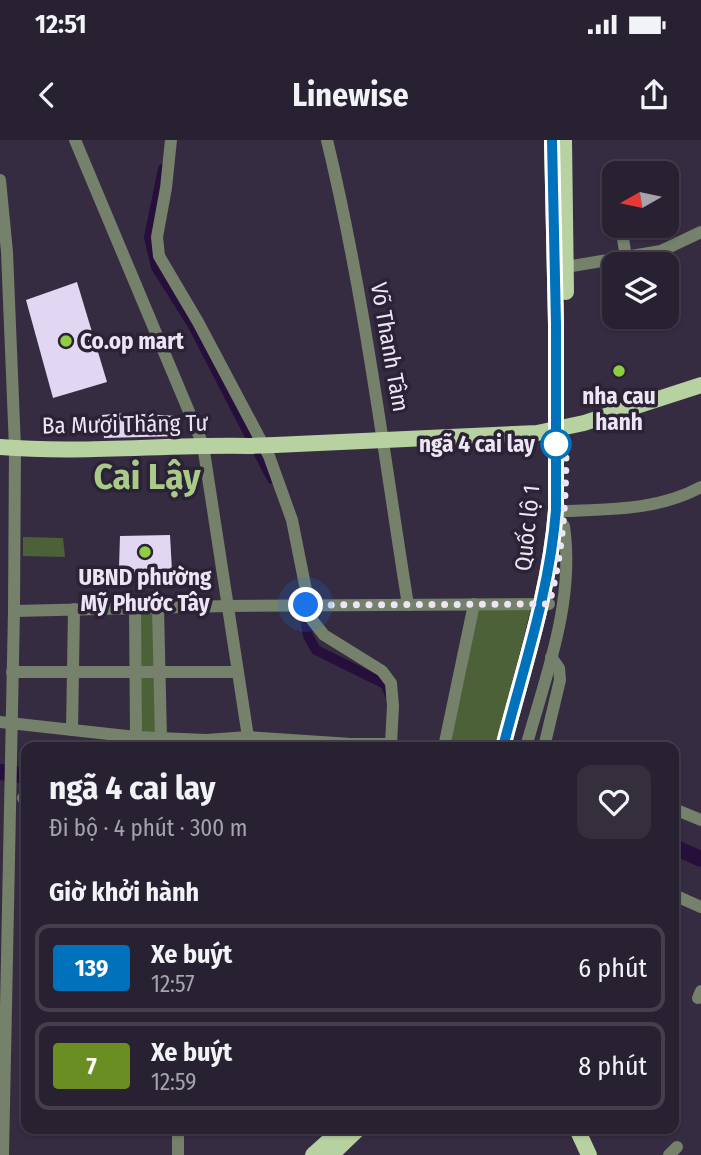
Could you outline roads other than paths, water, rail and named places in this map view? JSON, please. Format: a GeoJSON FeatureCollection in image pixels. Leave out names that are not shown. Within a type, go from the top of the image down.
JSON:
{"type":"FeatureCollection","features":[{"type":"Feature","properties":{"kind":"main road","name":"Quốc lộ 1"},"geometry":{"type":"LineString","coordinates":[[504,742],[545,604],[565,519],[556,324],[552,140]]}},
{"type":"Feature","properties":{"kind":"main road","name":"Quốc lộ 1"},"geometry":{"type":"LineString","coordinates":[[514,742],[533,673],[554,537],[561,429],[566,267],[564,140]]}},
{"type":"Feature","properties":{"kind":"main road"},"geometry":{"type":"LineString","coordinates":[[384,441],[508,436],[561,429],[701,385]]}},
{"type":"Feature","properties":{"kind":"main road","name":"Ba Mươi Tháng Tư"},"geometry":{"type":"LineString","coordinates":[[7,447],[105,450],[384,441]]}},
{"type":"Feature","properties":{"kind":"main road"},"geometry":{"type":"LineString","coordinates":[[313,1155],[336,1134]]}},
{"type":"Feature","properties":{"kind":"main road"},"geometry":{"type":"LineString","coordinates":[[338,1152],[354,1134]]}},
{"type":"Feature","properties":{"kind":"main road"},"geometry":{"type":"LineString","coordinates":[[579,1134],[589,1155]]}},
{"type":"Feature","properties":{"kind":"street"},"geometry":{"type":"LineString","coordinates":[[75,140],[203,445],[248,737]]}},
{"type":"Feature","properties":{"kind":"street"},"geometry":{"type":"LineString","coordinates":[[171,140],[157,237],[159,256],[269,456],[292,520],[312,620],[324,635],[388,677],[393,691],[388,742]]}},
{"type":"Feature","properties":{"kind":"street","name":"Võ Thanh Tâm"},"geometry":{"type":"LineString","coordinates":[[327,140],[346,219],[384,441],[408,605]]}},
{"type":"Feature","properties":{"kind":"street"},"geometry":{"type":"LineString","coordinates":[[0,180],[5,208],[8,260],[7,447],[14,611],[7,641],[12,671],[6,722],[10,747],[3,1155]]}},
{"type":"Feature","properties":{"kind":"street"},"geometry":{"type":"LineString","coordinates":[[658,252],[701,232]]}},
{"type":"Feature","properties":{"kind":"street"},"geometry":{"type":"LineString","coordinates":[[566,267],[602,263]]}},
{"type":"Feature","properties":{"kind":"street"},"geometry":{"type":"LineString","coordinates":[[527,742],[560,622],[568,551],[565,519],[656,504],[681,497],[701,487]]}},
{"type":"Feature","properties":{"kind":"street"},"geometry":{"type":"LineString","coordinates":[[445,742],[474,604]]}},
{"type":"Feature","properties":{"kind":"street"},"geometry":{"type":"LineString","coordinates":[[14,611],[228,606],[545,604]]}},
{"type":"Feature","properties":{"kind":"street"},"geometry":{"type":"LineString","coordinates":[[158,607],[161,739]]}},
{"type":"Feature","properties":{"kind":"street"},"geometry":{"type":"LineString","coordinates":[[135,608],[136,737]]}},
{"type":"Feature","properties":{"kind":"street"},"geometry":{"type":"LineString","coordinates":[[72,730],[74,609]]}},
{"type":"Feature","properties":{"kind":"street"},"geometry":{"type":"LineString","coordinates":[[545,742],[560,680],[559,668],[551,657]]}},
{"type":"Feature","properties":{"kind":"street"},"geometry":{"type":"LineString","coordinates":[[12,671],[238,672]]}},
{"type":"Feature","properties":{"kind":"street"},"geometry":{"type":"LineString","coordinates":[[6,722],[161,739],[248,737],[322,742]]}},
{"type":"Feature","properties":{"kind":"street"},"geometry":{"type":"LineString","coordinates":[[679,811],[701,820]]}},
{"type":"Feature","properties":{"kind":"street"},"geometry":{"type":"LineString","coordinates":[[679,897],[701,907]]}},
{"type":"Feature","properties":{"kind":"street"},"geometry":{"type":"LineString","coordinates":[[178,1134],[178,1155]]}},
{"type":"Feature","properties":{"kind":"waterway"},"geometry":{"type":"LineString","coordinates":[[163,169],[149,237],[156,267],[192,324],[272,479]]}},
{"type":"Feature","properties":{"kind":"waterway"},"geometry":{"type":"LineString","coordinates":[[303,605],[308,636],[316,650],[385,684],[390,695]]}},
{"type":"Feature","properties":{"kind":"waterway"},"geometry":{"type":"LineString","coordinates":[[0,772],[21,775]]}},
{"type":"Feature","properties":{"kind":"waterway"},"geometry":{"type":"LineString","coordinates":[[679,849],[701,859]]}},
{"type":"Feature","properties":{"kind":"place","name":"Co.op mart"},"geometry":{"type":"Point","coordinates":[66,341]}},
{"type":"Feature","properties":{"kind":"place","name":"nha cau hanh"},"geometry":{"type":"Point","coordinates":[619,371]}},
{"type":"Feature","properties":{"kind":"place","name":"ngã 4 cai lay"},"geometry":{"type":"Point","coordinates":[556,444]}},
{"type":"Feature","properties":{"kind":"place","name":"UBND phường Mỹ Phước Tây"},"geometry":{"type":"Point","coordinates":[145,552]}},
{"type":"Feature","properties":{"kind":"district","name":"Cai Lậy"},"geometry":{"type":"Point","coordinates":[147,476]}}]}
